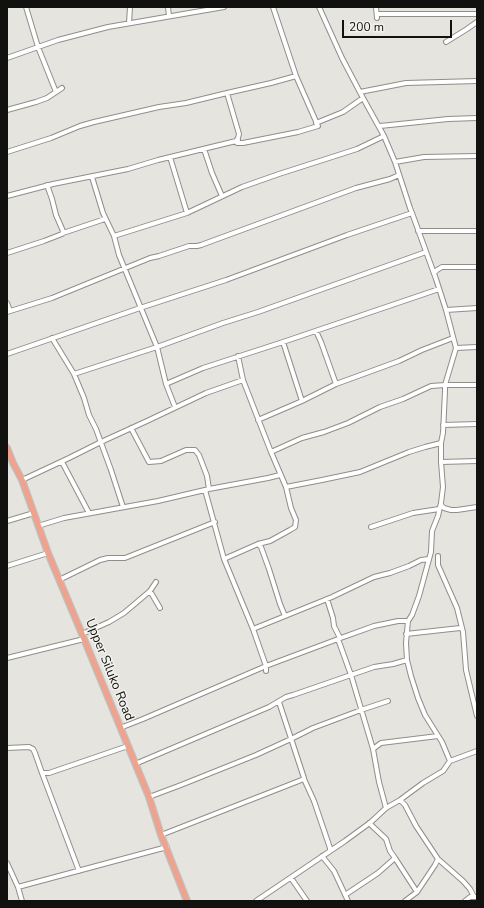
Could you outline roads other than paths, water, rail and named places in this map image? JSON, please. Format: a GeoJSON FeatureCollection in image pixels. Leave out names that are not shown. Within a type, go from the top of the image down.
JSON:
{"type":"FeatureCollection","features":[{"type":"Feature","properties":{"kind":"main road","name":"Upper Siluko Road"},"geometry":{"type":"LineString","coordinates":[[7,448],[22,480],[48,553],[149,797],[161,835],[187,901]]}},
{"type":"Feature","properties":{"kind":"street"},"geometry":{"type":"LineString","coordinates":[[26,7],[38,47],[56,92]]}},
{"type":"Feature","properties":{"kind":"street"},"geometry":{"type":"LineString","coordinates":[[129,23],[130,7]]}},
{"type":"Feature","properties":{"kind":"street"},"geometry":{"type":"LineString","coordinates":[[168,7],[169,16]]}},
{"type":"Feature","properties":{"kind":"street"},"geometry":{"type":"LineString","coordinates":[[7,58],[58,40],[108,27],[224,7]]}},
{"type":"Feature","properties":{"kind":"street"},"geometry":{"type":"LineString","coordinates":[[227,93],[239,134],[237,143],[298,132],[318,126],[296,76],[272,7]]}},
{"type":"Feature","properties":{"kind":"street"},"geometry":{"type":"LineString","coordinates":[[319,7],[342,58],[380,126],[395,162],[418,232],[434,273],[456,348],[445,385],[441,443],[442,486],[440,507],[432,531],[432,545],[429,559],[419,596],[412,615],[408,621],[406,634],[407,660],[418,698],[425,715],[442,742],[450,761]]}},
{"type":"Feature","properties":{"kind":"street"},"geometry":{"type":"LineString","coordinates":[[376,7],[378,16],[477,14]]}},
{"type":"Feature","properties":{"kind":"street"},"geometry":{"type":"LineString","coordinates":[[446,42],[477,22]]}},
{"type":"Feature","properties":{"kind":"street"},"geometry":{"type":"LineString","coordinates":[[7,152],[94,122],[159,107],[186,103],[296,76]]}},
{"type":"Feature","properties":{"kind":"street"},"geometry":{"type":"LineString","coordinates":[[360,92],[406,83],[477,81]]}},
{"type":"Feature","properties":{"kind":"street"},"geometry":{"type":"LineString","coordinates":[[7,110],[47,98],[62,88]]}},
{"type":"Feature","properties":{"kind":"street"},"geometry":{"type":"LineString","coordinates":[[316,123],[343,112],[363,98]]}},
{"type":"Feature","properties":{"kind":"street"},"geometry":{"type":"LineString","coordinates":[[380,126],[448,119],[477,118]]}},
{"type":"Feature","properties":{"kind":"street"},"geometry":{"type":"LineString","coordinates":[[114,236],[187,213],[242,187],[357,149],[384,136]]}},
{"type":"Feature","properties":{"kind":"street"},"geometry":{"type":"LineString","coordinates":[[7,196],[47,185],[128,169],[236,141],[238,138]]}},
{"type":"Feature","properties":{"kind":"street"},"geometry":{"type":"LineString","coordinates":[[204,149],[222,196]]}},
{"type":"Feature","properties":{"kind":"street"},"geometry":{"type":"LineString","coordinates":[[395,162],[424,157],[477,156]]}},
{"type":"Feature","properties":{"kind":"street"},"geometry":{"type":"LineString","coordinates":[[170,157],[187,213]]}},
{"type":"Feature","properties":{"kind":"street"},"geometry":{"type":"LineString","coordinates":[[7,303],[8,312],[52,298],[150,258],[189,246],[202,245],[356,188],[390,179],[399,175]]}},
{"type":"Feature","properties":{"kind":"street"},"geometry":{"type":"LineString","coordinates":[[92,177],[105,219],[114,236],[124,268],[157,347],[166,384],[175,407]]}},
{"type":"Feature","properties":{"kind":"street"},"geometry":{"type":"LineString","coordinates":[[47,185],[56,216],[63,233]]}},
{"type":"Feature","properties":{"kind":"street"},"geometry":{"type":"LineString","coordinates":[[7,354],[226,280],[347,235],[412,213]]}},
{"type":"Feature","properties":{"kind":"street"},"geometry":{"type":"LineString","coordinates":[[7,254],[105,219]]}},
{"type":"Feature","properties":{"kind":"street"},"geometry":{"type":"LineString","coordinates":[[418,232],[477,231]]}},
{"type":"Feature","properties":{"kind":"street"},"geometry":{"type":"LineString","coordinates":[[74,374],[258,312],[426,252]]}},
{"type":"Feature","properties":{"kind":"street"},"geometry":{"type":"LineString","coordinates":[[434,273],[442,267],[477,268]]}},
{"type":"Feature","properties":{"kind":"street"},"geometry":{"type":"LineString","coordinates":[[166,384],[203,368],[439,289]]}},
{"type":"Feature","properties":{"kind":"street"},"geometry":{"type":"LineString","coordinates":[[446,310],[477,308]]}},
{"type":"Feature","properties":{"kind":"street"},"geometry":{"type":"LineString","coordinates":[[316,330],[336,384]]}},
{"type":"Feature","properties":{"kind":"street"},"geometry":{"type":"LineString","coordinates":[[52,338],[74,374],[112,470],[123,507]]}},
{"type":"Feature","properties":{"kind":"street"},"geometry":{"type":"LineString","coordinates":[[258,420],[336,384],[399,361],[453,338]]}},
{"type":"Feature","properties":{"kind":"street"},"geometry":{"type":"LineString","coordinates":[[283,342],[302,401]]}},
{"type":"Feature","properties":{"kind":"street"},"geometry":{"type":"LineString","coordinates":[[456,348],[477,347]]}},
{"type":"Feature","properties":{"kind":"street"},"geometry":{"type":"LineString","coordinates":[[224,559],[258,544],[270,541],[295,527],[296,520],[291,508],[286,487],[243,380],[238,356]]}},
{"type":"Feature","properties":{"kind":"street"},"geometry":{"type":"LineString","coordinates":[[22,480],[175,407],[216,389],[243,380]]}},
{"type":"Feature","properties":{"kind":"street"},"geometry":{"type":"LineString","coordinates":[[271,452],[302,438],[342,425],[431,386],[477,385]]}},
{"type":"Feature","properties":{"kind":"street"},"geometry":{"type":"LineString","coordinates":[[443,425],[477,424]]}},
{"type":"Feature","properties":{"kind":"street"},"geometry":{"type":"LineString","coordinates":[[131,428],[150,462],[161,461],[186,450],[195,450],[199,455],[207,476],[207,490],[224,559],[253,629],[266,668]]}},
{"type":"Feature","properties":{"kind":"street"},"geometry":{"type":"LineString","coordinates":[[286,487],[360,472],[408,452],[441,443]]}},
{"type":"Feature","properties":{"kind":"street"},"geometry":{"type":"LineString","coordinates":[[441,462],[477,461]]}},
{"type":"Feature","properties":{"kind":"street"},"geometry":{"type":"LineString","coordinates":[[62,462],[89,513]]}},
{"type":"Feature","properties":{"kind":"street"},"geometry":{"type":"LineString","coordinates":[[38,526],[64,518],[280,475]]}},
{"type":"Feature","properties":{"kind":"street"},"geometry":{"type":"LineString","coordinates":[[371,527],[413,513],[440,507],[457,510],[477,507]]}},
{"type":"Feature","properties":{"kind":"street"},"geometry":{"type":"LineString","coordinates":[[7,521],[34,513]]}},
{"type":"Feature","properties":{"kind":"street"},"geometry":{"type":"LineString","coordinates":[[59,580],[100,560],[108,558],[125,558],[215,522]]}},
{"type":"Feature","properties":{"kind":"street"},"geometry":{"type":"LineString","coordinates":[[258,544],[269,569],[285,616]]}},
{"type":"Feature","properties":{"kind":"street"},"geometry":{"type":"LineString","coordinates":[[7,566],[48,553]]}},
{"type":"Feature","properties":{"kind":"street"},"geometry":{"type":"LineString","coordinates":[[438,556],[438,564],[457,608],[463,632],[466,670],[477,716]]}},
{"type":"Feature","properties":{"kind":"street"},"geometry":{"type":"LineString","coordinates":[[253,629],[327,599],[374,577],[390,573],[421,560],[429,559]]}},
{"type":"Feature","properties":{"kind":"street"},"geometry":{"type":"LineString","coordinates":[[7,658],[83,636],[119,616],[151,592],[156,582]]}},
{"type":"Feature","properties":{"kind":"street"},"geometry":{"type":"LineString","coordinates":[[327,599],[362,710],[373,749],[379,782],[386,808]]}},
{"type":"Feature","properties":{"kind":"street"},"geometry":{"type":"LineString","coordinates":[[120,728],[143,720],[339,638],[374,626],[398,621],[408,621]]}},
{"type":"Feature","properties":{"kind":"street"},"geometry":{"type":"LineString","coordinates":[[406,634],[460,628]]}},
{"type":"Feature","properties":{"kind":"street"},"geometry":{"type":"LineString","coordinates":[[135,764],[269,708],[289,696],[374,667],[407,660]]}},
{"type":"Feature","properties":{"kind":"street"},"geometry":{"type":"LineString","coordinates":[[149,797],[202,777],[313,728],[388,701]]}},
{"type":"Feature","properties":{"kind":"street"},"geometry":{"type":"LineString","coordinates":[[279,702],[304,779],[314,801],[330,851]]}},
{"type":"Feature","properties":{"kind":"street"},"geometry":{"type":"LineString","coordinates":[[373,749],[381,743],[438,736]]}},
{"type":"Feature","properties":{"kind":"street"},"geometry":{"type":"LineString","coordinates":[[42,773],[49,773],[128,746]]}},
{"type":"Feature","properties":{"kind":"street"},"geometry":{"type":"LineString","coordinates":[[7,748],[29,747],[35,753],[79,871]]}},
{"type":"Feature","properties":{"kind":"street"},"geometry":{"type":"LineString","coordinates":[[256,901],[330,851],[369,823],[386,808],[443,771],[450,761],[477,751]]}},
{"type":"Feature","properties":{"kind":"street"},"geometry":{"type":"LineString","coordinates":[[161,835],[304,779]]}},
{"type":"Feature","properties":{"kind":"street"},"geometry":{"type":"LineString","coordinates":[[400,800],[405,805],[416,826],[438,859],[463,881],[475,897],[470,897],[465,901]]}},
{"type":"Feature","properties":{"kind":"street"},"geometry":{"type":"LineString","coordinates":[[369,823],[386,839],[390,852],[396,858],[418,892]]}},
{"type":"Feature","properties":{"kind":"street"},"geometry":{"type":"LineString","coordinates":[[18,887],[167,847]]}},
{"type":"Feature","properties":{"kind":"street"},"geometry":{"type":"LineString","coordinates":[[322,856],[334,871],[348,901]]}},
{"type":"Feature","properties":{"kind":"street"},"geometry":{"type":"LineString","coordinates":[[345,895],[396,858]]}},
{"type":"Feature","properties":{"kind":"street"},"geometry":{"type":"LineString","coordinates":[[405,901],[418,892],[438,859]]}},
{"type":"Feature","properties":{"kind":"street"},"geometry":{"type":"LineString","coordinates":[[7,863],[18,887],[22,901]]}},
{"type":"Feature","properties":{"kind":"street"},"geometry":{"type":"LineString","coordinates":[[291,878],[307,901]]}}]}
